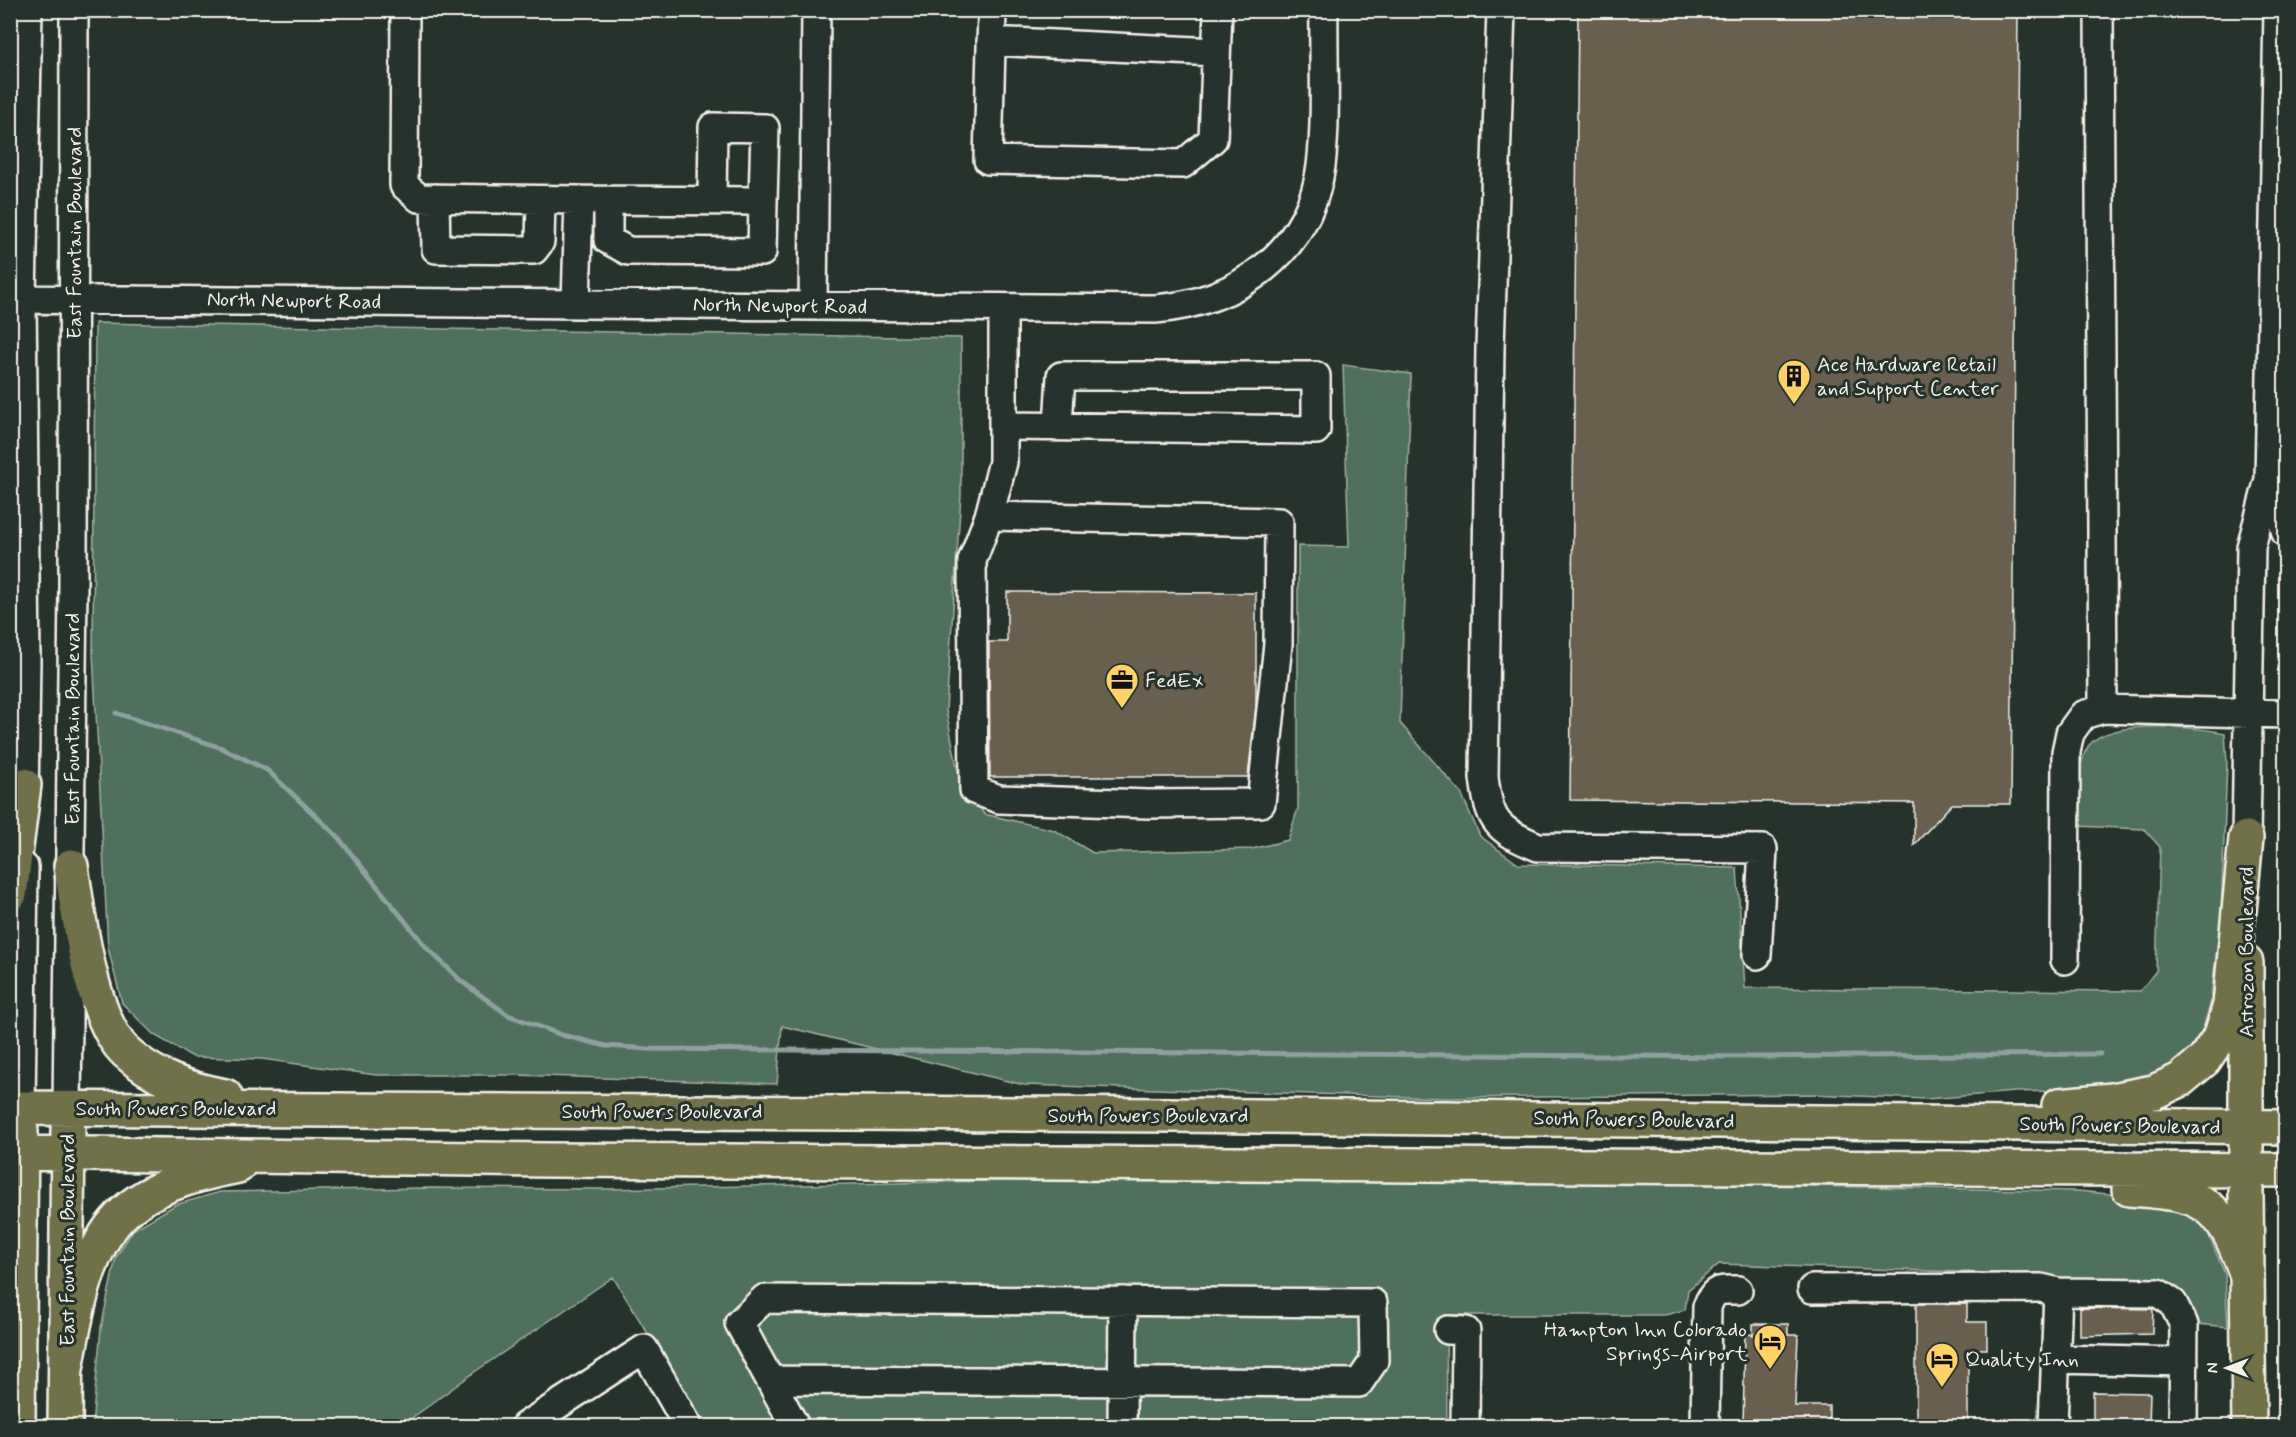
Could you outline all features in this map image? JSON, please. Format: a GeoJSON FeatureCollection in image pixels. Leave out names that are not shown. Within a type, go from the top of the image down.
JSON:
{"type":"FeatureCollection","features":[{"type":"Feature","properties":{"kind":"main road"},"geometry":{"type":"LineString","coordinates":[[10,894],[24,785]]}},
{"type":"Feature","properties":{"kind":"main road"},"geometry":{"type":"LineString","coordinates":[[1801,1121],[2112,1100],[2154,1092],[2180,1080],[2204,1060],[2221,1035],[2230,1005],[2246,838]]}},
{"type":"Feature","properties":{"kind":"main road","name":"Astrozon Boulevard"},"geometry":{"type":"LineString","coordinates":[[2246,838],[2246,1273],[2249,1426]]}},
{"type":"Feature","properties":{"kind":"main road"},"geometry":{"type":"LineString","coordinates":[[71,866],[80,924],[95,990],[105,1019],[124,1051],[147,1070],[170,1082],[203,1092],[297,1109]]}},
{"type":"Feature","properties":{"kind":"main road"},"geometry":{"type":"LineString","coordinates":[[16,1108],[18,1426]]}},
{"type":"Feature","properties":{"kind":"main road","name":"South Powers Boulevard"},"geometry":{"type":"LineString","coordinates":[[16,1108],[1801,1121],[2286,1127]]}},
{"type":"Feature","properties":{"kind":"main road","name":"East Fountain Boulevard"},"geometry":{"type":"LineString","coordinates":[[65,1426],[67,1108]]}},
{"type":"Feature","properties":{"kind":"main road","name":"South Powers Boulevard"},"geometry":{"type":"LineString","coordinates":[[16,1153],[560,1160],[1623,1168],[2286,1170]]}},
{"type":"Feature","properties":{"kind":"main road"},"geometry":{"type":"LineString","coordinates":[[66,1369],[83,1287],[102,1243],[113,1224],[127,1210],[139,1200],[170,1185],[219,1170],[298,1156]]}},
{"type":"Feature","properties":{"kind":"main road"},"geometry":{"type":"LineString","coordinates":[[1623,1168],[1987,1180],[2171,1192],[2193,1197],[2213,1211],[2223,1222],[2236,1244],[2246,1273]]}},
{"type":"Feature","properties":{"kind":"main road"},"geometry":{"type":"LineString","coordinates":[[10,1336],[18,1371]]}},
{"type":"Feature","properties":{"kind":"street"},"geometry":{"type":"LineString","coordinates":[[16,1108],[26,660],[16,299],[28,10]]}},
{"type":"Feature","properties":{"kind":"street","name":"East Fountain Boulevard"},"geometry":{"type":"LineString","coordinates":[[67,1108],[75,298],[74,10]]}},
{"type":"Feature","properties":{"kind":"street"},"geometry":{"type":"LineString","coordinates":[[405,10],[404,185],[419,198],[763,201]]}},
{"type":"Feature","properties":{"kind":"street"},"geometry":{"type":"LineString","coordinates":[[813,306],[816,10]]}},
{"type":"Feature","properties":{"kind":"street"},"geometry":{"type":"LineString","coordinates":[[992,10],[988,160],[1183,164],[1213,139],[1218,10]]}},
{"type":"Feature","properties":{"kind":"street","name":"North Newport Road"},"geometry":{"type":"LineString","coordinates":[[16,299],[1155,309],[1200,302],[1248,281],[1269,265],[1287,244],[1302,221],[1320,168],[1323,138],[1324,10]]}},
{"type":"Feature","properties":{"kind":"street"},"geometry":{"type":"LineString","coordinates":[[1501,10],[1490,348],[1484,777],[1486,798],[1491,814],[1501,828],[1518,839],[1538,847],[1763,849],[1757,955]]}},
{"type":"Feature","properties":{"kind":"street"},"geometry":{"type":"LineString","coordinates":[[2098,10],[2103,709]]}},
{"type":"Feature","properties":{"kind":"street","name":"Astrozon Boulevard"},"geometry":{"type":"LineString","coordinates":[[2246,838],[2251,547],[2269,479],[2279,316],[2281,97],[2278,10]]}},
{"type":"Feature","properties":{"kind":"street"},"geometry":{"type":"LineString","coordinates":[[991,40],[1216,52]]}},
{"type":"Feature","properties":{"kind":"street"},"geometry":{"type":"LineString","coordinates":[[608,200],[608,240],[628,251],[762,252],[765,128],[713,127],[712,200]]}},
{"type":"Feature","properties":{"kind":"street"},"geometry":{"type":"LineString","coordinates":[[435,198],[436,249],[534,250],[540,243],[541,200]]}},
{"type":"Feature","properties":{"kind":"street"},"geometry":{"type":"LineString","coordinates":[[576,303],[579,200]]}},
{"type":"Feature","properties":{"kind":"street"},"geometry":{"type":"LineString","coordinates":[[989,516],[1279,522],[1278,644],[1261,803],[1148,804],[999,799],[974,790],[972,561],[989,516],[1003,462],[1003,308]]}},
{"type":"Feature","properties":{"kind":"street"},"geometry":{"type":"LineString","coordinates":[[1003,426],[1316,430],[1316,376],[1061,376],[1058,425]]}},
{"type":"Feature","properties":{"kind":"street","name":"Astrozon Boulevard"},"geometry":{"type":"LineString","coordinates":[[2269,479],[2286,533]]}},
{"type":"Feature","properties":{"kind":"street"},"geometry":{"type":"LineString","coordinates":[[2065,960],[2066,752],[2070,734],[2083,715],[2103,709],[2286,714]]}},
{"type":"Feature","properties":{"kind":"street"},"geometry":{"type":"LineString","coordinates":[[1812,1289],[2041,1288],[2058,1292],[2158,1293],[2173,1303],[2184,1324],[2183,1426]]}},
{"type":"Feature","properties":{"kind":"street"},"geometry":{"type":"LineString","coordinates":[[1705,1426],[1707,1307],[1712,1294],[1719,1290],[1738,1290]]}},
{"type":"Feature","properties":{"kind":"street"},"geometry":{"type":"LineString","coordinates":[[2053,1426],[2058,1292]]}},
{"type":"Feature","properties":{"kind":"street"},"geometry":{"type":"LineString","coordinates":[[770,1380],[1359,1383],[1374,1361],[1373,1303],[764,1299],[739,1323],[795,1426]]}},
{"type":"Feature","properties":{"kind":"street"},"geometry":{"type":"LineString","coordinates":[[1122,1426],[1123,1301]]}},
{"type":"Feature","properties":{"kind":"street"},"geometry":{"type":"LineString","coordinates":[[1448,1330],[1466,1331],[1465,1426]]}},
{"type":"Feature","properties":{"kind":"street"},"geometry":{"type":"LineString","coordinates":[[525,1426],[644,1349],[688,1426]]}},
{"type":"Feature","properties":{"kind":"street"},"geometry":{"type":"LineString","coordinates":[[2055,1359],[2184,1362]]}},
{"type":"Feature","properties":{"kind":"green space"},"geometry":{"type":"Polygon","coordinates":[[[95,323],[961,338],[961,495],[946,710],[959,777],[984,814],[1054,830],[1093,853],[1252,849],[1288,840],[1298,808],[1298,546],[1349,547],[1343,365],[1411,374],[1400,723],[1461,793],[1480,836],[1518,864],[1737,868],[1745,988],[2140,991],[2156,971],[2160,847],[2144,829],[2076,826],[2082,761],[2085,752],[2094,741],[2109,733],[2128,729],[2171,727],[2225,733],[2227,762],[2221,915],[2210,1005],[2199,1041],[2171,1070],[2149,1079],[2086,1090],[2015,1092],[1926,1099],[1812,1094],[1445,1098],[1024,1085],[782,1026],[777,1084],[515,1075],[376,1075],[262,1059],[193,1057],[154,1035],[122,1003],[108,948],[93,653],[95,323]]]}},
{"type":"Feature","properties":{"kind":"green space"},"geometry":{"type":"Polygon","coordinates":[[[1339,1177],[2078,1191],[2169,1200],[2204,1224],[2225,1274],[2228,1327],[2197,1324],[2157,1286],[2022,1274],[1719,1264],[1688,1290],[1685,1310],[1665,1315],[1446,1315],[1447,1426],[705,1426],[613,1277],[476,1371],[401,1426],[92,1426],[101,1328],[116,1257],[133,1230],[175,1205],[220,1192],[424,1188],[607,1189],[1038,1180],[1339,1177]]]}},
{"type":"Feature","properties":{"kind":"building","name":"Ace Hardware Retail and Support Center"},"geometry":{"type":"Polygon","coordinates":[[[1578,10],[2018,10],[2011,804],[1952,804],[1914,845],[1914,803],[1570,800],[1578,10]]]}},
{"type":"Feature","properties":{"kind":"building","name":"FedEx"},"geometry":{"type":"Polygon","coordinates":[[[1007,592],[1256,593],[1256,706],[1248,777],[990,777],[989,642],[1007,642],[1007,592]]]}},
{"type":"Feature","properties":{"kind":"building","name":"Quality Inn"},"geometry":{"type":"Polygon","coordinates":[[[1916,1304],[1967,1304],[1967,1322],[1987,1322],[1987,1349],[1968,1349],[1968,1426],[1916,1426],[1916,1304]]]}},
{"type":"Feature","properties":{"kind":"building"},"geometry":{"type":"Polygon","coordinates":[[[2080,1308],[2153,1309],[2152,1334],[2080,1336],[2080,1308]]]}},
{"type":"Feature","properties":{"kind":"building","name":"Hampton Inn Colorado Springs-Airport"},"geometry":{"type":"Polygon","coordinates":[[[1753,1324],[1788,1324],[1788,1335],[1798,1335],[1795,1406],[1829,1406],[1829,1426],[1743,1426],[1745,1333],[1753,1335],[1753,1324]]]}},
{"type":"Feature","properties":{"kind":"building"},"geometry":{"type":"Polygon","coordinates":[[[2093,1392],[2150,1393],[2149,1426],[2093,1426],[2093,1392]]]}},
{"type":"Feature","properties":{"kind":"waterway"},"geometry":{"type":"LineString","coordinates":[[116,713],[222,748],[267,770],[337,836],[425,946],[461,981],[508,1015],[562,1035],[606,1046],[649,1049],[1754,1057],[2100,1054]]}},
{"type":"Feature","properties":{"kind":"place","name":"Ace Hardware Retail and Support Center"},"geometry":{"type":"Point","coordinates":[1794,405]}},
{"type":"Feature","properties":{"kind":"place","name":"FedEx"},"geometry":{"type":"Point","coordinates":[1122,709]}},
{"type":"Feature","properties":{"kind":"place","name":"Hampton Inn Colorado Springs-Airport"},"geometry":{"type":"Point","coordinates":[1770,1370]}},
{"type":"Feature","properties":{"kind":"place","name":"Quality Inn"},"geometry":{"type":"Point","coordinates":[1942,1388]}}]}
